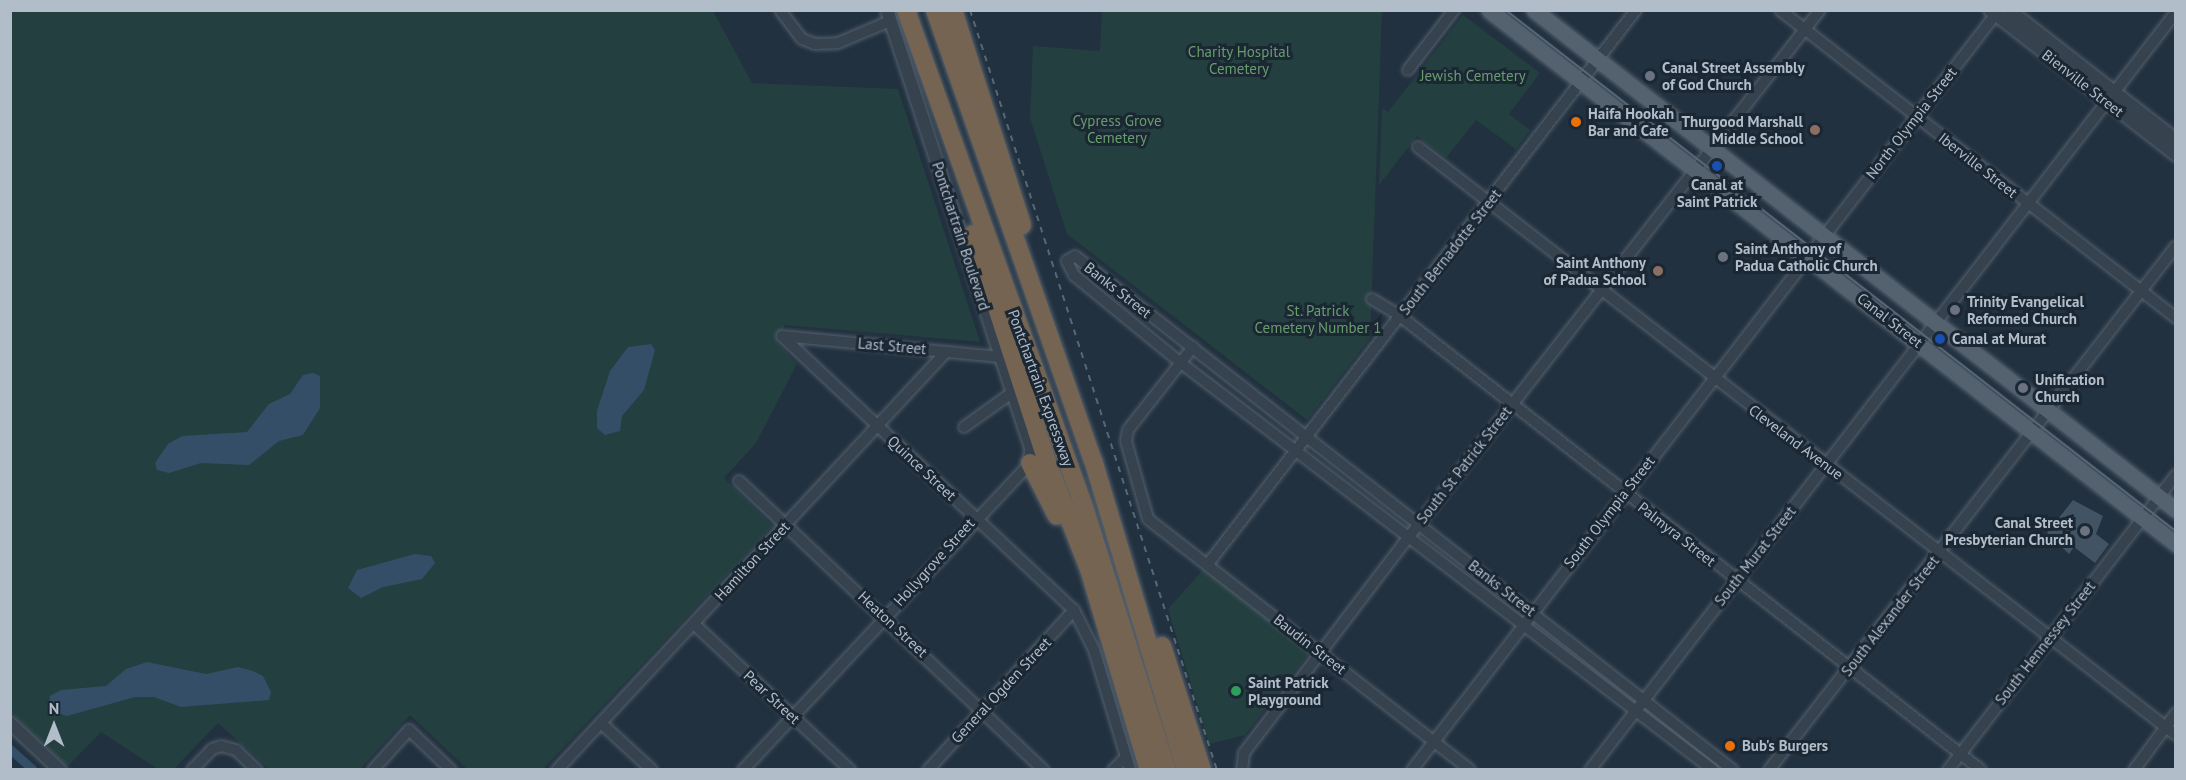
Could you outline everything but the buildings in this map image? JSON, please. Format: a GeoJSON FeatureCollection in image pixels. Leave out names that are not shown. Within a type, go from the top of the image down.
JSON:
{"type":"FeatureCollection","features":[{"type":"Feature","properties":{"kind":"highway","name":"Pontchartrain Expressway"},"geometry":{"type":"LineString","coordinates":[[935,10],[1127,564],[1186,770]]}},
{"type":"Feature","properties":{"kind":"highway"},"geometry":{"type":"LineString","coordinates":[[953,10],[1031,256],[1027,276]]}},
{"type":"Feature","properties":{"kind":"highway","name":"Pontchartrain Expressway"},"geometry":{"type":"LineString","coordinates":[[909,19],[1106,573],[1167,770]]}},
{"type":"Feature","properties":{"kind":"highway"},"geometry":{"type":"LineString","coordinates":[[949,132],[946,147],[1012,358],[1117,662],[1149,770]]}},
{"type":"Feature","properties":{"kind":"highway"},"geometry":{"type":"LineString","coordinates":[[1030,463],[1060,521],[1117,662]]}},
{"type":"Feature","properties":{"kind":"highway"},"geometry":{"type":"LineString","coordinates":[[1127,564],[1136,569],[1202,770]]}},
{"type":"Feature","properties":{"kind":"main road","name":"Canal Street"},"geometry":{"type":"LineString","coordinates":[[1489,10],[1918,341],[2029,432],[2175,544]]}},
{"type":"Feature","properties":{"kind":"main road","name":"Canal Street"},"geometry":{"type":"LineString","coordinates":[[1534,10],[2175,510]]}},
{"type":"Feature","properties":{"kind":"main road"},"geometry":{"type":"LineString","coordinates":[[1613,106],[1630,85]]}},
{"type":"Feature","properties":{"kind":"main road"},"geometry":{"type":"LineString","coordinates":[[1865,301],[1880,281]]}},
{"type":"Feature","properties":{"kind":"street"},"geometry":{"type":"LineString","coordinates":[[780,10],[802,39],[815,44],[838,43],[889,16]]}},
{"type":"Feature","properties":{"kind":"street"},"geometry":{"type":"LineString","coordinates":[[1408,70],[1454,10]]}},
{"type":"Feature","properties":{"kind":"street","name":"South Bernadotte Street"},"geometry":{"type":"LineString","coordinates":[[1208,564],[1636,10]]}},
{"type":"Feature","properties":{"kind":"street","name":"Iberville Street"},"geometry":{"type":"LineString","coordinates":[[1780,10],[2175,318]]}},
{"type":"Feature","properties":{"kind":"street","name":"South St Patrick Street"},"geometry":{"type":"LineString","coordinates":[[1240,767],[1321,652],[1419,523],[1820,10]]}},
{"type":"Feature","properties":{"kind":"street","name":"Bienville Street"},"geometry":{"type":"LineString","coordinates":[[2009,10],[2175,155]]}},
{"type":"Feature","properties":{"kind":"street","name":"Bienville Street"},"geometry":{"type":"LineString","coordinates":[[1995,12],[2110,97],[2175,140]]}},
{"type":"Feature","properties":{"kind":"street","name":"North Olympia Street"},"geometry":{"type":"LineString","coordinates":[[1808,256],[1995,12]]}},
{"type":"Feature","properties":{"kind":"street","name":"South Murat Street"},"geometry":{"type":"LineString","coordinates":[[1590,770],[1826,465],[1918,341],[2028,204],[2175,12]]}},
{"type":"Feature","properties":{"kind":"street","name":"Pontchartrain Boulevard"},"geometry":{"type":"LineString","coordinates":[[889,16],[1002,357],[1031,449],[1030,463]]}},
{"type":"Feature","properties":{"kind":"street","name":"Cleveland Avenue"},"geometry":{"type":"LineString","coordinates":[[1418,147],[1826,465],[1941,550],[2048,638],[2175,735]]}},
{"type":"Feature","properties":{"kind":"street","name":"South Alexander Street"},"geometry":{"type":"LineString","coordinates":[[1769,770],[2175,246]]}},
{"type":"Feature","properties":{"kind":"street","name":"Banks Street"},"geometry":{"type":"LineString","coordinates":[[1713,770],[1411,534],[1180,363],[1074,275],[1067,261],[1075,256],[1645,699],[1732,770]]}},
{"type":"Feature","properties":{"kind":"street","name":"South Olympia Street"},"geometry":{"type":"LineString","coordinates":[[1412,770],[1522,623],[1808,256]]}},
{"type":"Feature","properties":{"kind":"street","name":"Palmyra Street"},"geometry":{"type":"LineString","coordinates":[[1372,299],[1400,316],[1981,770]]}},
{"type":"Feature","properties":{"kind":"street"},"geometry":{"type":"LineString","coordinates":[[1131,322],[1142,308]]}},
{"type":"Feature","properties":{"kind":"street","name":"Last Street"},"geometry":{"type":"LineString","coordinates":[[782,336],[1002,357]]}},
{"type":"Feature","properties":{"kind":"street","name":"Quince Street"},"geometry":{"type":"LineString","coordinates":[[782,336],[1074,610],[1094,650],[1130,770]]}},
{"type":"Feature","properties":{"kind":"street"},"geometry":{"type":"LineString","coordinates":[[1180,363],[1193,347]]}},
{"type":"Feature","properties":{"kind":"street","name":"Hamilton Street"},"geometry":{"type":"LineString","coordinates":[[557,770],[946,352]]}},
{"type":"Feature","properties":{"kind":"street","name":"Baudin Street"},"geometry":{"type":"LineString","coordinates":[[1180,363],[1128,430],[1126,441],[1148,519],[1470,770]]}},
{"type":"Feature","properties":{"kind":"street"},"geometry":{"type":"LineString","coordinates":[[964,427],[1013,392]]}},
{"type":"Feature","properties":{"kind":"street","name":"Hollygrove Street"},"geometry":{"type":"LineString","coordinates":[[743,770],[886,617],[975,517],[1030,463]]}},
{"type":"Feature","properties":{"kind":"street","name":"South Hennessey Street"},"geometry":{"type":"LineString","coordinates":[[1948,770],[2175,475]]}},
{"type":"Feature","properties":{"kind":"street","name":"Heaton Street"},"geometry":{"type":"LineString","coordinates":[[738,481],[886,617],[1044,770]]}},
{"type":"Feature","properties":{"kind":"street","name":"General Ogden Street"},"geometry":{"type":"LineString","coordinates":[[928,770],[1074,610]]}},
{"type":"Feature","properties":{"kind":"street","name":"Pear Street"},"geometry":{"type":"LineString","coordinates":[[694,624],[850,770]]}},
{"type":"Feature","properties":{"kind":"street"},"geometry":{"type":"LineString","coordinates":[[2134,770],[2175,713]]}},
{"type":"Feature","properties":{"kind":"street"},"geometry":{"type":"LineString","coordinates":[[10,723],[60,770]]}},
{"type":"Feature","properties":{"kind":"street"},"geometry":{"type":"LineString","coordinates":[[601,723],[652,770]]}},
{"type":"Feature","properties":{"kind":"street"},"geometry":{"type":"LineString","coordinates":[[373,770],[409,730],[451,770]]}},
{"type":"Feature","properties":{"kind":"street"},"geometry":{"type":"LineString","coordinates":[[192,770],[212,749],[221,746],[236,750],[257,770]]}},
{"type":"Feature","properties":{"kind":"street"},"geometry":{"type":"LineString","coordinates":[[1113,770],[1126,757]]}},
{"type":"Feature","properties":{"kind":"green space"},"geometry":{"type":"Polygon","coordinates":[[[27,10],[713,11],[752,83],[898,89],[980,342],[785,325],[777,342],[797,364],[756,443],[724,478],[773,526],[543,769],[467,769],[410,715],[360,769],[269,769],[218,723],[174,769],[158,769],[101,732],[68,766],[11,713],[10,13],[27,10]]]}},
{"type":"Feature","properties":{"kind":"green space"},"geometry":{"type":"Polygon","coordinates":[[[1102,11],[1382,11],[1370,338],[1307,420],[1067,234],[1030,118],[1033,46],[1100,51],[1102,11]]]}},
{"type":"Feature","properties":{"kind":"green space","name":"Jewish Cemetery"},"geometry":{"type":"Polygon","coordinates":[[[1463,15],[1540,73],[1509,114],[1530,130],[1516,149],[1476,120],[1446,158],[1417,136],[1379,185],[1382,108],[1388,112],[1463,15]]]}},
{"type":"Feature","properties":{"kind":"green space","name":"Saint Patrick Playground"},"geometry":{"type":"Polygon","coordinates":[[[1208,564],[1314,647],[1245,735],[1209,744],[1168,609],[1208,564]]]}},
{"type":"Feature","properties":{"kind":"water"},"geometry":{"type":"Polygon","coordinates":[[[651,344],[655,350],[644,390],[622,416],[620,431],[605,435],[597,428],[597,411],[610,371],[628,347],[651,344]]]}},
{"type":"Feature","properties":{"kind":"water"},"geometry":{"type":"Polygon","coordinates":[[[313,373],[320,376],[320,408],[303,435],[279,441],[249,465],[201,463],[169,473],[157,470],[155,463],[168,444],[182,436],[247,432],[269,404],[290,394],[303,375],[313,373]]]}},
{"type":"Feature","properties":{"kind":"water"},"geometry":{"type":"Polygon","coordinates":[[[415,554],[431,556],[435,563],[422,579],[383,587],[361,598],[348,588],[357,570],[415,554]]]}},
{"type":"Feature","properties":{"kind":"water"},"geometry":{"type":"Polygon","coordinates":[[[147,662],[206,674],[238,667],[253,671],[263,676],[271,692],[269,700],[181,707],[154,697],[135,697],[67,716],[48,710],[50,696],[61,690],[106,686],[126,669],[147,662]]]}},
{"type":"Feature","properties":{"kind":"waterway"},"geometry":{"type":"LineString","coordinates":[[10,749],[33,770]]}},
{"type":"Feature","properties":{"kind":"tram line"},"geometry":{"type":"LineString","coordinates":[[1506,10],[2176,531]]}},
{"type":"Feature","properties":{"kind":"railway"},"geometry":{"type":"LineString","coordinates":[[970,10],[1217,770]]}},
{"type":"Feature","properties":{"kind":"place","name":"Canal Street Assembly of God Church"},"geometry":{"type":"Point","coordinates":[1650,76]}},
{"type":"Feature","properties":{"kind":"place","name":"Haifa Hookah Bar and Cafe"},"geometry":{"type":"Point","coordinates":[1576,122]}},
{"type":"Feature","properties":{"kind":"place","name":"Thurgood Marshall Middle School"},"geometry":{"type":"Point","coordinates":[1815,130]}},
{"type":"Feature","properties":{"kind":"place","name":"Canal at Saint Patrick"},"geometry":{"type":"Point","coordinates":[1717,166]}},
{"type":"Feature","properties":{"kind":"place","name":"Saint Anthony of Padua Catholic Church"},"geometry":{"type":"Point","coordinates":[1723,257]}},
{"type":"Feature","properties":{"kind":"place","name":"Saint Anthony of Padua School"},"geometry":{"type":"Point","coordinates":[1658,271]}},
{"type":"Feature","properties":{"kind":"place","name":"Trinity Evangelical Reformed Church"},"geometry":{"type":"Point","coordinates":[1955,310]}},
{"type":"Feature","properties":{"kind":"place","name":"Canal at Murat"},"geometry":{"type":"Point","coordinates":[1940,339]}},
{"type":"Feature","properties":{"kind":"place","name":"Unification Church"},"geometry":{"type":"Point","coordinates":[2023,388]}},
{"type":"Feature","properties":{"kind":"place","name":"Canal Street Presbyterian Church"},"geometry":{"type":"Point","coordinates":[2085,531]}},
{"type":"Feature","properties":{"kind":"place","name":"Saint Patrick Playground"},"geometry":{"type":"Point","coordinates":[1236,691]}},
{"type":"Feature","properties":{"kind":"place","name":"Bub's Burgers"},"geometry":{"type":"Point","coordinates":[1730,746]}},
{"type":"Feature","properties":{"kind":"park label","name":"Charity Hospital Cemetery"},"geometry":{"type":"Point","coordinates":[1239,60]}},
{"type":"Feature","properties":{"kind":"park label","name":"Cypress Grove Cemetery"},"geometry":{"type":"Point","coordinates":[1117,128]}},
{"type":"Feature","properties":{"kind":"park label","name":"St. Patrick Cemetery Number 1"},"geometry":{"type":"Point","coordinates":[1318,318]}}]}
